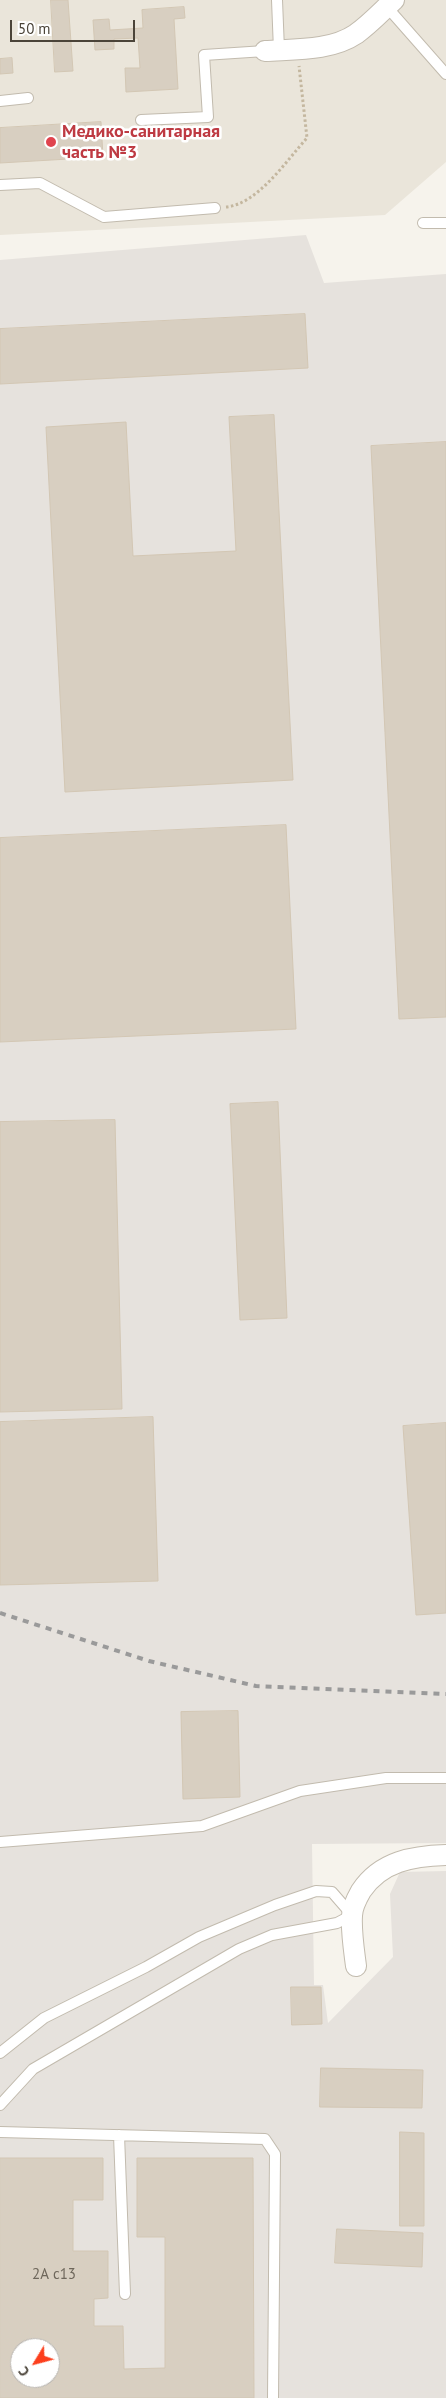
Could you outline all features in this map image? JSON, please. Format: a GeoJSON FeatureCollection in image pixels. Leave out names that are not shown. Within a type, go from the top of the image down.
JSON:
{"type":"FeatureCollection","features":[{"type":"Feature","properties":{"kind":"street"},"geometry":{"type":"LineString","coordinates":[[281,50],[338,43],[356,34],[390,3]]}},
{"type":"Feature","properties":{"kind":"street"},"geometry":{"type":"LineString","coordinates":[[356,1966],[352,1915],[358,1897],[366,1883],[378,1873],[407,1859],[446,1855]]}},
{"type":"Feature","properties":{"kind":"lane"},"geometry":{"type":"LineString","coordinates":[[141,120],[208,117],[204,56],[281,50],[277,0]]}},
{"type":"Feature","properties":{"kind":"lane"},"geometry":{"type":"LineString","coordinates":[[390,3],[446,74]]}},
{"type":"Feature","properties":{"kind":"lane"},"geometry":{"type":"LineString","coordinates":[[0,101],[28,98]]}},
{"type":"Feature","properties":{"kind":"lane"},"geometry":{"type":"LineString","coordinates":[[0,185],[40,183],[104,217],[215,208]]}},
{"type":"Feature","properties":{"kind":"lane"},"geometry":{"type":"LineString","coordinates":[[423,223],[446,223]]}},
{"type":"Feature","properties":{"kind":"lane"},"geometry":{"type":"LineString","coordinates":[[0,1842],[202,1826],[300,1791],[386,1778],[446,1778]]}},
{"type":"Feature","properties":{"kind":"lane"},"geometry":{"type":"LineString","coordinates":[[0,2053],[44,2018],[146,1967],[199,1937],[275,1905],[316,1891],[332,1892],[352,1915],[337,1923],[272,1935],[239,1949],[33,2069],[0,2104]]}},
{"type":"Feature","properties":{"kind":"lane"},"geometry":{"type":"LineString","coordinates":[[0,2132],[266,2139],[275,2154],[273,2398]]}},
{"type":"Feature","properties":{"kind":"lane"},"geometry":{"type":"LineString","coordinates":[[119,2135],[125,2294]]}},
{"type":"Feature","properties":{"kind":"path"},"geometry":{"type":"LineString","coordinates":[[215,208],[239,204],[255,195],[307,138],[281,50]]}},
{"type":"Feature","properties":{"kind":"shaded area"},"geometry":{"type":"Polygon","coordinates":[[[0,0],[446,0],[446,162],[385,215],[0,235],[0,0]]]}},
{"type":"Feature","properties":{"kind":"shaded area"},"geometry":{"type":"Polygon","coordinates":[[[306,235],[324,283],[446,274],[446,1843],[312,1844],[314,1985],[323,1985],[328,2023],[393,1957],[390,1894],[400,1872],[446,1871],[446,2398],[0,2398],[0,260],[306,235]]]}},
{"type":"Feature","properties":{"kind":"building"},"geometry":{"type":"Polygon","coordinates":[[[51,0],[68,0],[73,71],[55,72],[51,0]]]}},
{"type":"Feature","properties":{"kind":"building"},"geometry":{"type":"Polygon","coordinates":[[[184,7],[185,18],[174,19],[178,89],[126,92],[125,68],[140,68],[138,38],[114,39],[114,49],[95,50],[93,20],[109,19],[110,30],[143,28],[142,10],[184,7]]]}},
{"type":"Feature","properties":{"kind":"building"},"geometry":{"type":"Polygon","coordinates":[[[12,58],[13,73],[0,74],[0,59],[12,58]]]}},
{"type":"Feature","properties":{"kind":"building","name":"Медико-санитарная часть №3"},"geometry":{"type":"Polygon","coordinates":[[[101,122],[103,157],[0,163],[0,128],[101,122]]]}},
{"type":"Feature","properties":{"kind":"building"},"geometry":{"type":"Polygon","coordinates":[[[305,314],[308,368],[0,384],[0,329],[305,314]]]}},
{"type":"Feature","properties":{"kind":"building"},"geometry":{"type":"Polygon","coordinates":[[[274,415],[293,780],[65,792],[46,427],[126,422],[133,556],[236,551],[229,417],[274,415]]]}},
{"type":"Feature","properties":{"kind":"building"},"geometry":{"type":"Polygon","coordinates":[[[446,442],[446,1017],[399,1019],[371,446],[446,442]]]}},
{"type":"Feature","properties":{"kind":"building"},"geometry":{"type":"Polygon","coordinates":[[[286,825],[296,1029],[0,1042],[0,838],[286,825]]]}},
{"type":"Feature","properties":{"kind":"building"},"geometry":{"type":"Polygon","coordinates":[[[278,1102],[287,1318],[240,1320],[230,1104],[278,1102]]]}},
{"type":"Feature","properties":{"kind":"building"},"geometry":{"type":"Polygon","coordinates":[[[115,1120],[122,1409],[0,1412],[0,1122],[115,1120]]]}},
{"type":"Feature","properties":{"kind":"building"},"geometry":{"type":"Polygon","coordinates":[[[153,1417],[158,1581],[0,1585],[0,1422],[153,1417]]]}},
{"type":"Feature","properties":{"kind":"building"},"geometry":{"type":"Polygon","coordinates":[[[446,1423],[446,1613],[416,1615],[403,1426],[446,1423]]]}},
{"type":"Feature","properties":{"kind":"building"},"geometry":{"type":"Polygon","coordinates":[[[238,1711],[240,1797],[183,1799],[181,1712],[238,1711]]]}},
{"type":"Feature","properties":{"kind":"building"},"geometry":{"type":"Polygon","coordinates":[[[291,1987],[321,1987],[322,2024],[292,2025],[291,1987]]]}},
{"type":"Feature","properties":{"kind":"building"},"geometry":{"type":"Polygon","coordinates":[[[321,2068],[423,2070],[422,2108],[320,2107],[321,2068]]]}},
{"type":"Feature","properties":{"kind":"building"},"geometry":{"type":"Polygon","coordinates":[[[400,2132],[424,2133],[424,2226],[400,2226],[400,2132]]]}},
{"type":"Feature","properties":{"kind":"building"},"geometry":{"type":"Polygon","coordinates":[[[0,2158],[103,2158],[103,2200],[73,2200],[73,2251],[108,2251],[108,2298],[94,2299],[94,2326],[123,2326],[124,2369],[165,2368],[165,2237],[137,2237],[137,2158],[253,2158],[254,2398],[0,2398],[0,2158]]]}},
{"type":"Feature","properties":{"kind":"building"},"geometry":{"type":"Polygon","coordinates":[[[337,2229],[423,2233],[422,2267],[335,2263],[337,2229]]]}},
{"type":"Feature","properties":{"kind":"railway"},"geometry":{"type":"LineString","coordinates":[[0,1613],[149,1661],[256,1686],[446,1694]]}},
{"type":"Feature","properties":{"kind":"place","name":"Медико-санитарная часть №3"},"geometry":{"type":"Point","coordinates":[51,142]}}]}
